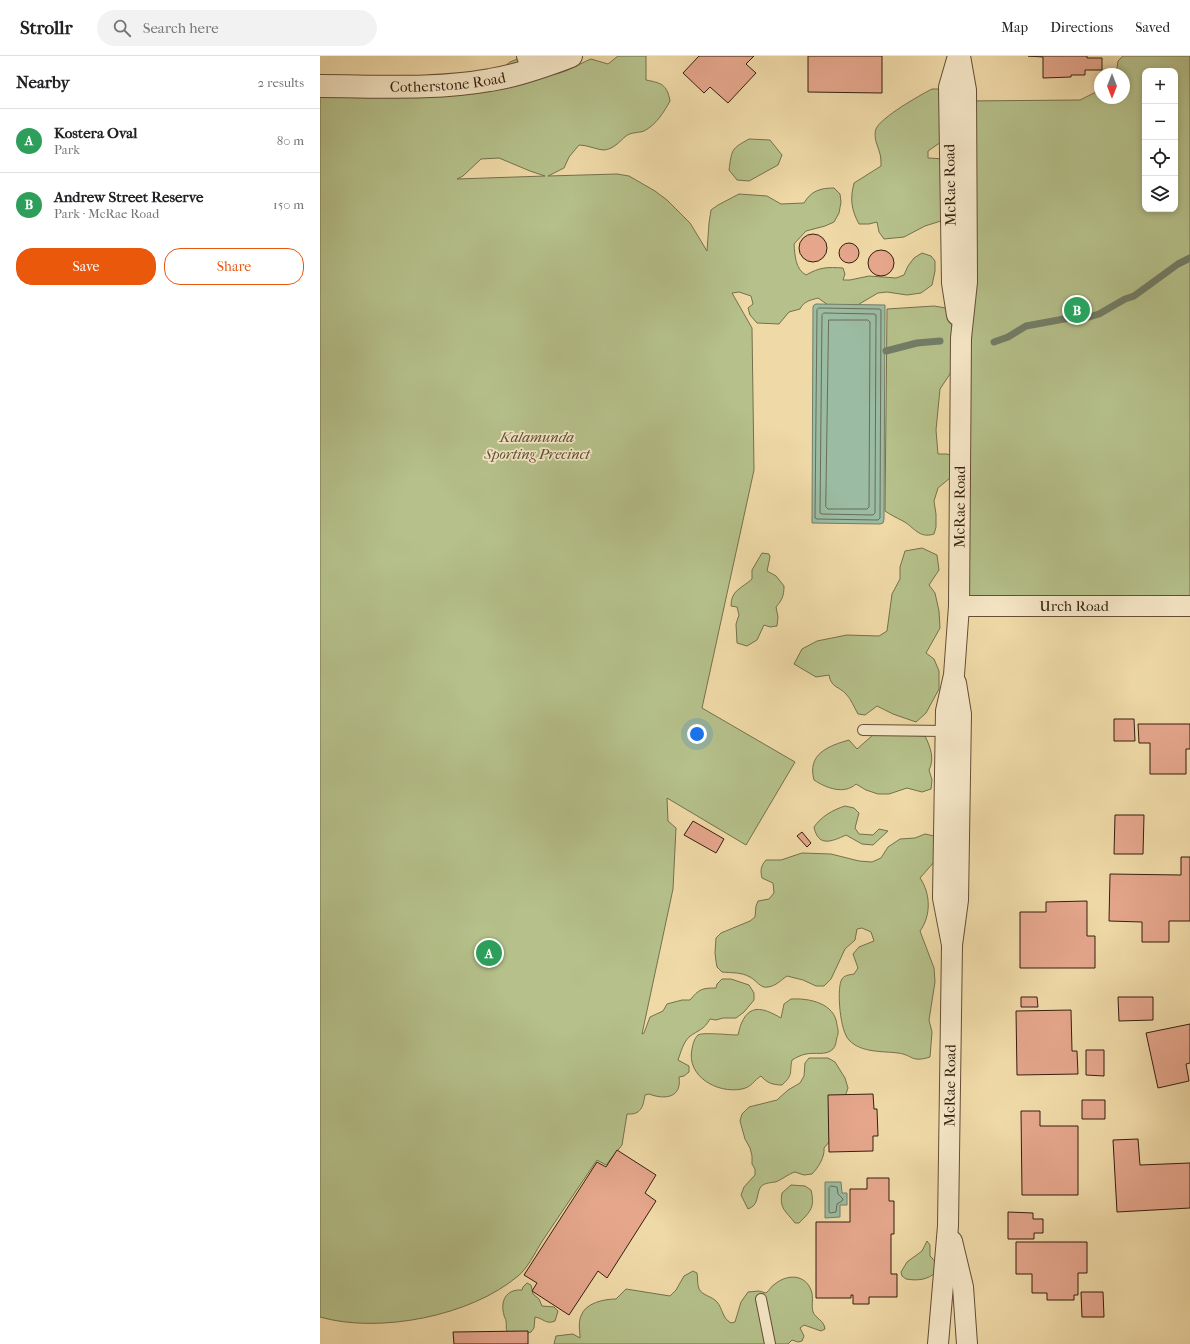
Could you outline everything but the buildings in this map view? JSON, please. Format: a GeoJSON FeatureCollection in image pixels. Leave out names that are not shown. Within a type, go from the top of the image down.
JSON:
{"type":"FeatureCollection","features":[{"type":"Feature","properties":{"kind":"street","name":"Cotherstone Road"},"geometry":{"type":"LineString","coordinates":[[320,86],[455,85],[490,80],[530,63],[571,56]]}},
{"type":"Feature","properties":{"kind":"street","name":"McRae Road"},"geometry":{"type":"LineString","coordinates":[[952,945],[943,898],[946,710],[954,675],[959,606],[961,338],[967,282],[966,90],[959,56]]}},
{"type":"Feature","properties":{"kind":"street","name":"Urch Road"},"geometry":{"type":"LineString","coordinates":[[959,606],[1190,606]]}},
{"type":"Feature","properties":{"kind":"street","name":"McRae Road"},"geometry":{"type":"LineString","coordinates":[[938,1344],[948,1226],[952,945],[958,900],[961,714],[954,675]]}},
{"type":"Feature","properties":{"kind":"street","name":"McRae Road"},"geometry":{"type":"LineString","coordinates":[[948,1226],[963,1287],[967,1344]]}},
{"type":"Feature","properties":{"kind":"lane"},"geometry":{"type":"LineString","coordinates":[[862,730],[946,732]]}},
{"type":"Feature","properties":{"kind":"lane"},"geometry":{"type":"LineString","coordinates":[[760,1299],[770,1344]]}},
{"type":"Feature","properties":{"kind":"green space","name":"Kalamunda Sporting Precinct"},"geometry":{"type":"Polygon","coordinates":[[[525,56],[541,72],[552,74],[566,71],[591,59],[608,64],[618,56],[646,56],[646,80],[659,83],[665,88],[669,95],[670,101],[659,118],[644,131],[626,136],[616,145],[607,150],[579,145],[569,157],[564,168],[548,176],[617,174],[629,176],[655,191],[667,200],[690,223],[707,251],[711,210],[739,194],[767,196],[781,204],[804,203],[816,191],[834,188],[840,194],[841,202],[839,213],[834,222],[806,231],[794,244],[796,261],[802,272],[806,275],[815,270],[824,268],[843,268],[845,274],[843,280],[869,276],[896,278],[904,275],[914,258],[922,253],[931,256],[935,261],[935,271],[932,285],[921,293],[907,295],[887,292],[878,293],[849,310],[828,305],[818,298],[810,300],[800,309],[789,312],[779,324],[757,323],[750,315],[748,308],[753,304],[751,296],[739,292],[732,293],[752,328],[754,470],[702,708],[795,762],[746,845],[667,798],[668,821],[676,828],[673,889],[642,1034],[644,1033],[650,1017],[663,1011],[667,1004],[682,1000],[690,1000],[701,990],[716,988],[717,984],[722,979],[731,979],[749,985],[754,993],[754,1000],[744,1012],[736,1018],[723,1018],[716,1020],[710,1019],[703,1028],[687,1039],[678,1060],[689,1066],[689,1072],[684,1076],[679,1077],[678,1089],[671,1096],[666,1097],[649,1094],[645,1095],[642,1107],[638,1112],[627,1114],[622,1145],[606,1165],[597,1160],[541,1243],[528,1265],[518,1276],[498,1290],[476,1302],[424,1318],[396,1322],[344,1322],[320,1317],[320,97],[332,90],[501,69],[510,62],[525,56]],[[499,158],[481,159],[463,176],[457,179],[545,176],[499,158]]]}},
{"type":"Feature","properties":{"kind":"green space"},"geometry":{"type":"Polygon","coordinates":[[[1123,56],[1190,56],[1190,606],[959,606],[966,101],[1080,100],[1094,93],[1094,104],[1130,104],[1130,68],[1117,68],[1118,61],[1123,56]]]}},
{"type":"Feature","properties":{"kind":"green space"},"geometry":{"type":"Polygon","coordinates":[[[932,89],[938,89],[944,94],[941,142],[928,151],[928,158],[946,159],[944,220],[925,226],[904,237],[884,239],[879,232],[877,222],[859,224],[854,214],[852,204],[854,183],[881,166],[875,136],[876,129],[879,124],[901,107],[932,89]]]}},
{"type":"Feature","properties":{"kind":"green space"},"geometry":{"type":"Polygon","coordinates":[[[749,139],[770,140],[782,155],[778,165],[749,181],[737,180],[729,170],[733,150],[749,139]]]}},
{"type":"Feature","properties":{"kind":"green space"},"geometry":{"type":"Polygon","coordinates":[[[934,306],[946,308],[952,317],[953,365],[950,374],[940,389],[936,430],[938,454],[947,454],[955,457],[950,478],[938,488],[934,501],[936,527],[934,534],[924,535],[917,532],[907,523],[885,511],[887,309],[934,306]]]}},
{"type":"Feature","properties":{"kind":"green space"},"geometry":{"type":"Polygon","coordinates":[[[922,548],[937,555],[939,570],[929,585],[935,593],[939,611],[940,628],[926,653],[934,659],[939,671],[939,689],[926,713],[916,722],[893,714],[877,706],[865,715],[858,714],[848,696],[833,685],[829,675],[816,677],[794,664],[802,649],[817,641],[847,635],[879,636],[887,631],[892,594],[900,579],[900,567],[905,551],[922,548]]]}},
{"type":"Feature","properties":{"kind":"green space"},"geometry":{"type":"Polygon","coordinates":[[[762,553],[769,554],[770,557],[767,571],[776,576],[784,586],[784,593],[776,607],[778,617],[777,626],[770,627],[764,625],[757,640],[747,646],[737,643],[736,624],[739,615],[737,607],[731,606],[731,601],[737,590],[752,579],[752,570],[762,553]]]}},
{"type":"Feature","properties":{"kind":"green space"},"geometry":{"type":"Polygon","coordinates":[[[874,734],[925,736],[932,757],[929,770],[932,780],[931,789],[922,792],[907,788],[889,794],[878,794],[866,790],[856,784],[841,790],[829,788],[814,780],[814,764],[816,758],[821,752],[834,745],[849,740],[857,749],[874,734]]]}},
{"type":"Feature","properties":{"kind":"green space"},"geometry":{"type":"Polygon","coordinates":[[[845,806],[854,808],[859,813],[855,828],[859,834],[873,835],[879,829],[888,831],[873,845],[862,844],[846,835],[830,841],[819,838],[814,827],[817,823],[827,814],[845,806]]]}},
{"type":"Feature","properties":{"kind":"green space"},"geometry":{"type":"Polygon","coordinates":[[[925,834],[934,836],[935,861],[920,878],[924,884],[928,898],[928,912],[924,925],[920,931],[934,968],[935,982],[929,1020],[932,1032],[930,1057],[915,1059],[903,1054],[866,1049],[854,1044],[846,1035],[843,1029],[840,1011],[839,994],[841,981],[845,976],[854,974],[858,968],[853,954],[859,947],[874,941],[871,932],[862,928],[857,929],[855,940],[845,949],[831,979],[824,986],[816,986],[803,980],[787,976],[774,985],[763,987],[747,975],[722,972],[717,967],[715,953],[716,938],[721,933],[750,921],[755,917],[758,901],[769,899],[774,893],[773,883],[762,878],[761,868],[766,860],[781,860],[802,853],[831,854],[859,861],[872,862],[881,858],[888,847],[900,839],[915,838],[925,834]]]}},
{"type":"Feature","properties":{"kind":"green space"},"geometry":{"type":"Polygon","coordinates":[[[791,999],[820,1003],[832,1012],[838,1031],[833,1049],[824,1053],[804,1054],[792,1060],[790,1076],[782,1085],[770,1083],[761,1076],[745,1088],[732,1090],[723,1089],[705,1081],[699,1075],[691,1059],[693,1043],[698,1035],[738,1035],[742,1022],[750,1012],[755,1010],[765,1010],[781,1018],[784,1004],[791,999]]]}},
{"type":"Feature","properties":{"kind":"green space"},"geometry":{"type":"Polygon","coordinates":[[[809,1058],[828,1058],[835,1062],[845,1078],[848,1088],[829,1142],[824,1148],[821,1162],[812,1174],[804,1175],[795,1172],[777,1181],[763,1185],[760,1188],[756,1203],[748,1209],[741,1195],[744,1187],[755,1175],[755,1169],[752,1164],[750,1148],[745,1139],[740,1121],[742,1114],[749,1107],[777,1100],[788,1090],[800,1083],[804,1076],[805,1063],[809,1058]]]}},
{"type":"Feature","properties":{"kind":"green space"},"geometry":{"type":"Polygon","coordinates":[[[791,1185],[805,1186],[811,1190],[811,1208],[799,1223],[795,1223],[782,1206],[782,1193],[791,1185]]]}},
{"type":"Feature","properties":{"kind":"green space"},"geometry":{"type":"Polygon","coordinates":[[[927,1241],[930,1245],[930,1256],[935,1263],[936,1272],[929,1277],[922,1279],[906,1279],[902,1276],[901,1272],[907,1262],[922,1251],[927,1241]]]}},
{"type":"Feature","properties":{"kind":"green space"},"geometry":{"type":"Polygon","coordinates":[[[693,1271],[697,1273],[699,1289],[717,1302],[726,1319],[731,1323],[735,1322],[741,1302],[748,1292],[759,1291],[766,1293],[774,1285],[785,1278],[800,1278],[805,1281],[811,1290],[813,1312],[822,1322],[825,1329],[821,1331],[804,1325],[800,1328],[804,1336],[802,1341],[798,1342],[792,1340],[788,1344],[554,1344],[556,1336],[573,1334],[580,1338],[580,1319],[586,1308],[591,1305],[601,1301],[616,1299],[626,1289],[670,1296],[676,1290],[684,1276],[693,1271]]]}},
{"type":"Feature","properties":{"kind":"green space"},"geometry":{"type":"Polygon","coordinates":[[[527,1283],[531,1285],[533,1294],[539,1299],[542,1306],[554,1307],[558,1311],[555,1321],[547,1322],[535,1317],[534,1328],[531,1332],[520,1336],[508,1333],[503,1310],[504,1301],[508,1294],[516,1290],[522,1290],[527,1283]]]}},
{"type":"Feature","properties":{"kind":"water"},"geometry":{"type":"Polygon","coordinates":[[[816,304],[885,305],[884,519],[883,523],[880,524],[812,523],[813,307],[816,304]]]}},
{"type":"Feature","properties":{"kind":"water"},"geometry":{"type":"Polygon","coordinates":[[[825,1182],[841,1182],[842,1193],[847,1193],[847,1205],[840,1205],[840,1217],[825,1218],[825,1182]]]}},
{"type":"Feature","properties":{"kind":"waterway"},"geometry":{"type":"LineString","coordinates":[[994,342],[1008,337],[1026,326],[1064,319],[1089,317],[1099,314],[1125,299],[1134,296],[1178,264],[1190,258]]}},
{"type":"Feature","properties":{"kind":"waterway"},"geometry":{"type":"LineString","coordinates":[[886,351],[917,343],[940,341]]}},
{"type":"Feature","properties":{"kind":"place","name":"Andrew Street Reserve"},"geometry":{"type":"Point","coordinates":[1077,310]}},
{"type":"Feature","properties":{"kind":"place","name":"Kostera Oval"},"geometry":{"type":"Point","coordinates":[489,953]}}]}
